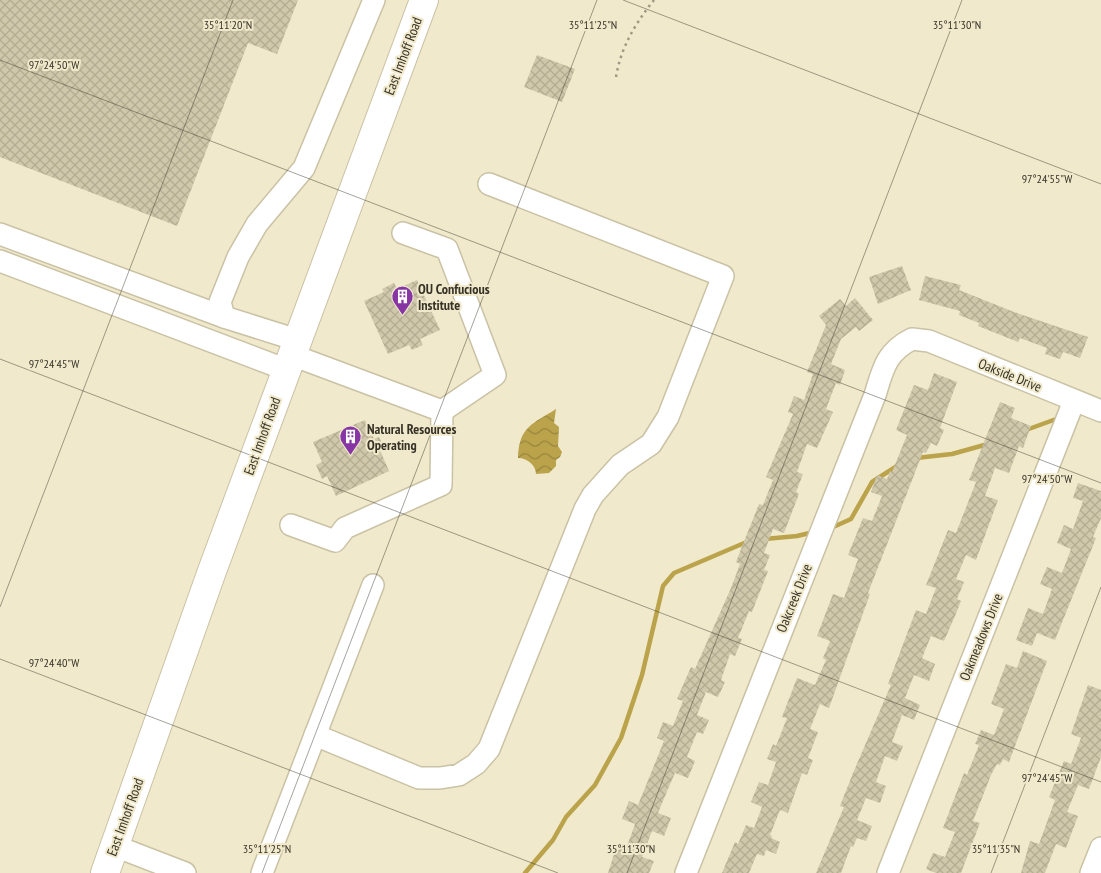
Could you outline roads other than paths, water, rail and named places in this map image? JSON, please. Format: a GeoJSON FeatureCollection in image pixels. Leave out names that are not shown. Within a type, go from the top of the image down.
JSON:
{"type":"FeatureCollection","features":[{"type":"Feature","properties":{"kind":"main road","name":"East Imhoff Road"},"geometry":{"type":"LineString","coordinates":[[105,873],[292,355],[424,0]]}},
{"type":"Feature","properties":{"kind":"street"},"geometry":{"type":"LineString","coordinates":[[224,317],[220,302],[238,257],[257,224],[304,168],[374,0]]}},
{"type":"Feature","properties":{"kind":"street"},"geometry":{"type":"LineString","coordinates":[[315,735],[419,778],[440,778],[459,775],[476,764],[489,749],[585,509],[593,495],[620,465],[651,444],[668,417],[723,276],[489,184]]}},
{"type":"Feature","properties":{"kind":"street"},"geometry":{"type":"LineString","coordinates":[[403,233],[447,249],[495,375],[442,411]]}},
{"type":"Feature","properties":{"kind":"street"},"geometry":{"type":"LineString","coordinates":[[0,234],[224,317],[292,355]]}},
{"type":"Feature","properties":{"kind":"street"},"geometry":{"type":"LineString","coordinates":[[29,272],[38,248]]}},
{"type":"Feature","properties":{"kind":"street"},"geometry":{"type":"LineString","coordinates":[[0,261],[29,272],[292,355],[442,411]]}},
{"type":"Feature","properties":{"kind":"street","name":"Oakcreek Drive"},"geometry":{"type":"LineString","coordinates":[[686,873],[888,358],[901,344],[912,338],[918,338]]}},
{"type":"Feature","properties":{"kind":"street","name":"Oakside Drive"},"geometry":{"type":"LineString","coordinates":[[918,338],[1076,403],[1101,411]]}},
{"type":"Feature","properties":{"kind":"street","name":"Oakmeadows Drive"},"geometry":{"type":"LineString","coordinates":[[888,873],[1064,427],[1076,403]]}},
{"type":"Feature","properties":{"kind":"street"},"geometry":{"type":"LineString","coordinates":[[291,525],[335,541],[345,528],[441,485],[442,411]]}},
{"type":"Feature","properties":{"kind":"street"},"geometry":{"type":"LineString","coordinates":[[262,873],[373,585]]}},
{"type":"Feature","properties":{"kind":"street"},"geometry":{"type":"LineString","coordinates":[[115,846],[185,873]]}},
{"type":"Feature","properties":{"kind":"street"},"geometry":{"type":"LineString","coordinates":[[1091,873],[1101,848]]}},
{"type":"Feature","properties":{"kind":"water"},"geometry":{"type":"Polygon","coordinates":[[[556,409],[554,423],[559,427],[558,446],[562,452],[556,460],[556,466],[549,473],[536,474],[530,463],[525,459],[518,458],[521,439],[529,427],[556,409]]]}},
{"type":"Feature","properties":{"kind":"waterway"},"geometry":{"type":"LineString","coordinates":[[1026,430],[1059,418]]}},
{"type":"Feature","properties":{"kind":"waterway"},"geometry":{"type":"LineString","coordinates":[[916,458],[952,454],[988,444]]}},
{"type":"Feature","properties":{"kind":"waterway"},"geometry":{"type":"LineString","coordinates":[[831,528],[851,519],[872,482],[897,466]]}},
{"type":"Feature","properties":{"kind":"waterway"},"geometry":{"type":"LineString","coordinates":[[765,539],[797,536],[814,532]]}},
{"type":"Feature","properties":{"kind":"waterway"},"geometry":{"type":"LineString","coordinates":[[525,873],[553,840],[566,817],[595,785],[621,738],[642,675],[663,586],[674,573],[749,541]]}},
{"type":"Feature","properties":{"kind":"place","name":"OU Confucious Institute"},"geometry":{"type":"Point","coordinates":[402,316]}},
{"type":"Feature","properties":{"kind":"place","name":"Natural Resources Operating"},"geometry":{"type":"Point","coordinates":[351,456]}}]}
